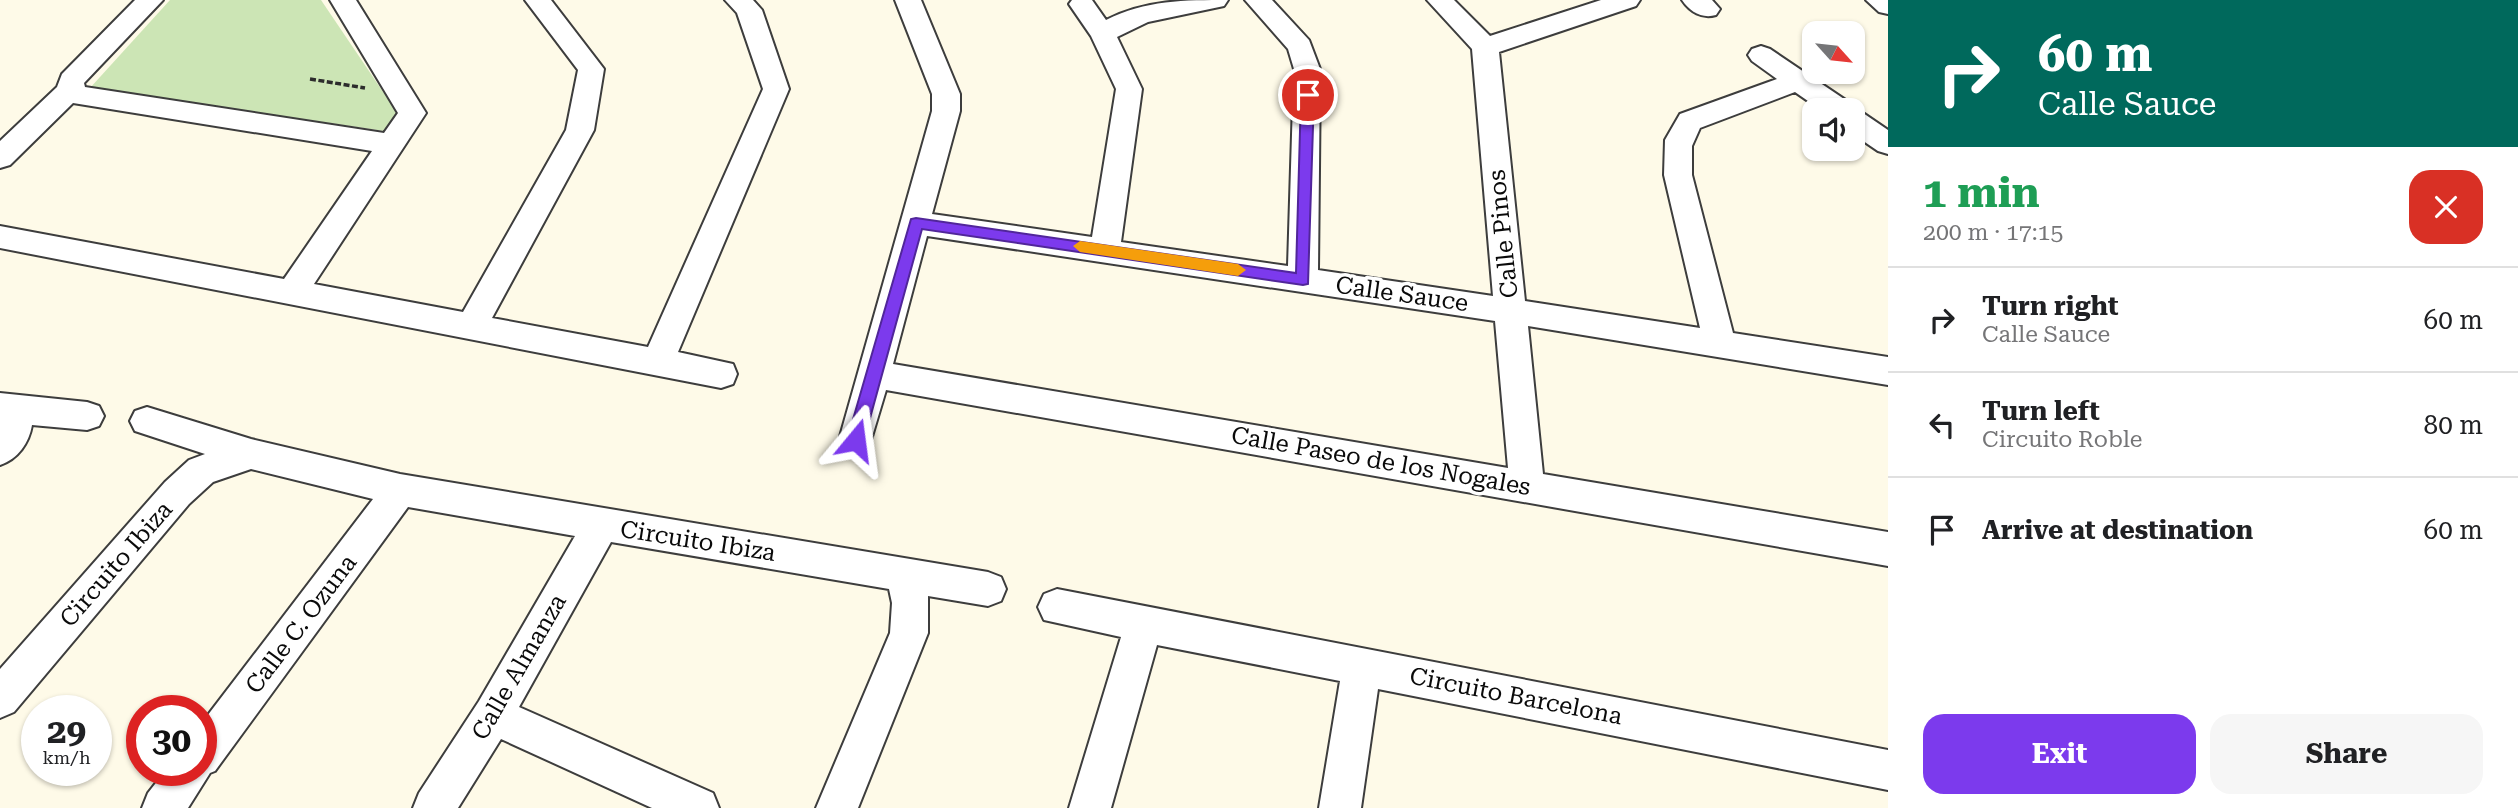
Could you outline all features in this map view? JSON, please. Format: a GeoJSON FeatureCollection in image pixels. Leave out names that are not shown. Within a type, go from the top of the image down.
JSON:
{"type":"FeatureCollection","features":[{"type":"Feature","properties":{"kind":"street"},"geometry":{"type":"LineString","coordinates":[[0,158],[70,90],[71,80],[150,0]]}},
{"type":"Feature","properties":{"kind":"street"},"geometry":{"type":"LineString","coordinates":[[292,292],[412,113],[343,0]]}},
{"type":"Feature","properties":{"kind":"street"},"geometry":{"type":"LineString","coordinates":[[471,327],[580,130],[591,69],[538,0]]}},
{"type":"Feature","properties":{"kind":"street"},"geometry":{"type":"LineString","coordinates":[[658,362],[776,89],[749,10],[738,0]]}},
{"type":"Feature","properties":{"kind":"street"},"geometry":{"type":"LineString","coordinates":[[856,440],[946,111],[946,94],[908,0]]}},
{"type":"Feature","properties":{"kind":"street"},"geometry":{"type":"LineString","coordinates":[[1103,35],[1112,25],[1126,20],[1215,0]]}},
{"type":"Feature","properties":{"kind":"street"},"geometry":{"type":"LineString","coordinates":[[1258,0],[1300,46],[1307,69],[1303,280]]}},
{"type":"Feature","properties":{"kind":"street"},"geometry":{"type":"LineString","coordinates":[[1440,0],[1485,47],[1627,0]]}},
{"type":"Feature","properties":{"kind":"street"},"geometry":{"type":"LineString","coordinates":[[1880,0],[1888,6]]}},
{"type":"Feature","properties":{"kind":"street"},"geometry":{"type":"LineString","coordinates":[[1082,4],[1103,35],[1129,89],[1105,250]]}},
{"type":"Feature","properties":{"kind":"street","name":"Calle Pinos"},"geometry":{"type":"LineString","coordinates":[[1485,47],[1527,486]]}},
{"type":"Feature","properties":{"kind":"street"},"geometry":{"type":"LineString","coordinates":[[1761,55],[1823,98]]}},
{"type":"Feature","properties":{"kind":"street"},"geometry":{"type":"LineString","coordinates":[[1720,344],[1678,175],[1676,151],[1680,132],[1690,121],[1798,81]]}},
{"type":"Feature","properties":{"kind":"street"},"geometry":{"type":"LineString","coordinates":[[70,90],[78,96],[392,144]]}},
{"type":"Feature","properties":{"kind":"street"},"geometry":{"type":"LineString","coordinates":[[1865,128],[1888,144]]}},
{"type":"Feature","properties":{"kind":"street","name":"Calle Sauce"},"geometry":{"type":"LineString","coordinates":[[916,223],[1511,311],[1888,371]]}},
{"type":"Feature","properties":{"kind":"street"},"geometry":{"type":"LineString","coordinates":[[0,237],[721,374]]}},
{"type":"Feature","properties":{"kind":"street","name":"Calle Paseo de los Nogales"},"geometry":{"type":"LineString","coordinates":[[874,374],[1888,550]]}},
{"type":"Feature","properties":{"kind":"street"},"geometry":{"type":"LineString","coordinates":[[0,450],[13,433],[9,409],[88,416]]}},
{"type":"Feature","properties":{"kind":"street","name":"Circuito Ibiza"},"geometry":{"type":"LineString","coordinates":[[147,421],[251,454],[400,490],[988,589]]}},
{"type":"Feature","properties":{"kind":"street","name":"Circuito Ibiza"},"geometry":{"type":"LineString","coordinates":[[0,698],[177,493],[201,471],[251,454]]}},
{"type":"Feature","properties":{"kind":"street","name":"Calle C. Ozuna"},"geometry":{"type":"LineString","coordinates":[[217,736],[400,490]]}},
{"type":"Feature","properties":{"kind":"street","name":"Calle Almanza"},"geometry":{"type":"LineString","coordinates":[[434,808],[493,715],[601,525]]}},
{"type":"Feature","properties":{"kind":"street"},"geometry":{"type":"LineString","coordinates":[[837,808],[909,633],[911,603],[903,574]]}},
{"type":"Feature","properties":{"kind":"street","name":"Circuito Barcelona"},"geometry":{"type":"LineString","coordinates":[[1057,607],[1888,770]]}},
{"type":"Feature","properties":{"kind":"street"},"geometry":{"type":"LineString","coordinates":[[1090,808],[1144,623]]}},
{"type":"Feature","properties":{"kind":"street"},"geometry":{"type":"LineString","coordinates":[[1340,808],[1362,666]]}},
{"type":"Feature","properties":{"kind":"street"},"geometry":{"type":"LineString","coordinates":[[493,715],[698,808]]}},
{"type":"Feature","properties":{"kind":"street"},"geometry":{"type":"LineString","coordinates":[[163,808],[179,786]]}},
{"type":"Feature","properties":{"kind":"path"},"geometry":{"type":"LineString","coordinates":[[310,79],[400,93]]}},
{"type":"Feature","properties":{"kind":"green space"},"geometry":{"type":"Polygon","coordinates":[[[170,0],[321,0],[400,117],[391,132],[90,88],[170,0]]]}},
{"type":"Feature","properties":{"kind":"slow traffic"},"geometry":{"type":"LineString","coordinates":[[1080,246],[1238,270]]}},
{"type":"Feature","properties":{"kind":"route"},"geometry":{"type":"LineString","coordinates":[[856,440],[916,223],[1303,280],[1308,95]]}}]}
